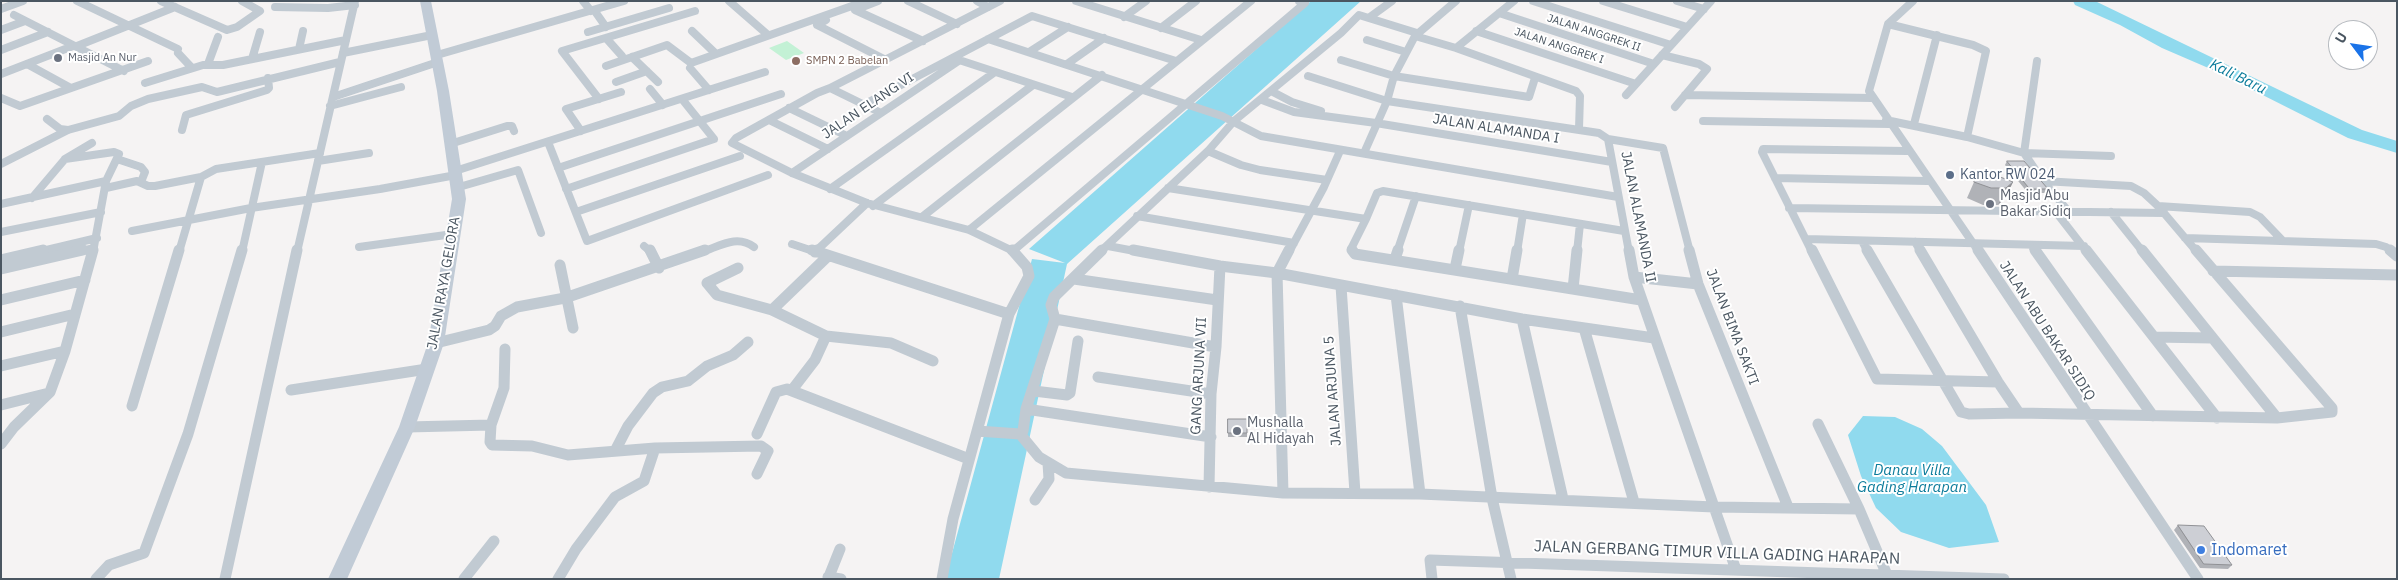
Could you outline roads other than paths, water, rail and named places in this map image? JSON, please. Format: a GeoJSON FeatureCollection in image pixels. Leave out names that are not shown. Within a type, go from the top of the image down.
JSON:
{"type":"FeatureCollection","features":[{"type":"Feature","properties":{"kind":"street"},"geometry":{"type":"LineString","coordinates":[[1,10],[24,1]]}},
{"type":"Feature","properties":{"kind":"street"},"geometry":{"type":"LineString","coordinates":[[77,1],[178,51],[192,68]]}},
{"type":"Feature","properties":{"kind":"street"},"geometry":{"type":"LineString","coordinates":[[161,1],[223,29],[229,29],[260,11],[242,1]]}},
{"type":"Feature","properties":{"kind":"street"},"geometry":{"type":"LineString","coordinates":[[1,74],[186,1]]}},
{"type":"Feature","properties":{"kind":"street","name":"JALAN RAYA GELORA"},"geometry":{"type":"LineString","coordinates":[[337,579],[406,428],[436,343],[453,234],[457,178],[450,144],[438,59],[424,1]]}},
{"type":"Feature","properties":{"kind":"street"},"geometry":{"type":"LineString","coordinates":[[584,1],[606,27]]}},
{"type":"Feature","properties":{"kind":"street"},"geometry":{"type":"LineString","coordinates":[[332,101],[438,59],[624,1]]}},
{"type":"Feature","properties":{"kind":"street"},"geometry":{"type":"LineString","coordinates":[[729,1],[768,35]]}},
{"type":"Feature","properties":{"kind":"street"},"geometry":{"type":"LineString","coordinates":[[606,66],[667,45],[687,62],[695,62],[715,53],[866,1]]}},
{"type":"Feature","properties":{"kind":"street"},"geometry":{"type":"LineString","coordinates":[[878,1],[816,25],[886,60]]}},
{"type":"Feature","properties":{"kind":"street"},"geometry":{"type":"LineString","coordinates":[[908,1],[957,24]]}},
{"type":"Feature","properties":{"kind":"street"},"geometry":{"type":"LineString","coordinates":[[977,1],[988,7]]}},
{"type":"Feature","properties":{"kind":"street"},"geometry":{"type":"LineString","coordinates":[[942,579],[953,519],[1009,314],[1029,271],[1012,251],[970,230],[870,204],[792,174],[732,143],[736,138],[789,108],[1000,1]]}},
{"type":"Feature","properties":{"kind":"street"},"geometry":{"type":"LineString","coordinates":[[1076,1],[1091,3],[1124,16],[1201,40]]}},
{"type":"Feature","properties":{"kind":"street"},"geometry":{"type":"LineString","coordinates":[[1124,16],[1146,1]]}},
{"type":"Feature","properties":{"kind":"street"},"geometry":{"type":"LineString","coordinates":[[1161,28],[1196,1]]}},
{"type":"Feature","properties":{"kind":"street"},"geometry":{"type":"LineString","coordinates":[[970,230],[1251,1]]}},
{"type":"Feature","properties":{"kind":"street"},"geometry":{"type":"LineString","coordinates":[[1012,251],[1305,3],[1300,1]]}},
{"type":"Feature","properties":{"kind":"street"},"geometry":{"type":"LineString","coordinates":[[1370,17],[1392,1]]}},
{"type":"Feature","properties":{"kind":"street"},"geometry":{"type":"LineString","coordinates":[[1364,153],[1387,101],[1394,76],[1416,34],[1456,1]]}},
{"type":"Feature","properties":{"kind":"street"},"geometry":{"type":"LineString","coordinates":[[1456,48],[1514,1]]}},
{"type":"Feature","properties":{"kind":"street"},"geometry":{"type":"LineString","coordinates":[[1533,1],[1671,45]]}},
{"type":"Feature","properties":{"kind":"street"},"geometry":{"type":"LineString","coordinates":[[1602,1],[1688,27]]}},
{"type":"Feature","properties":{"kind":"street"},"geometry":{"type":"LineString","coordinates":[[1677,1],[1704,9]]}},
{"type":"Feature","properties":{"kind":"street"},"geometry":{"type":"LineString","coordinates":[[1626,95],[1711,1]]}},
{"type":"Feature","properties":{"kind":"street"},"geometry":{"type":"LineString","coordinates":[[1685,95],[1872,98],[1869,92],[1870,82],[1888,24],[1911,2]]}},
{"type":"Feature","properties":{"kind":"street"},"geometry":{"type":"LineString","coordinates":[[225,579],[308,200],[355,3],[328,8],[291,4],[275,6]]}},
{"type":"Feature","properties":{"kind":"street"},"geometry":{"type":"LineString","coordinates":[[588,32],[669,8]]}},
{"type":"Feature","properties":{"kind":"street"},"geometry":{"type":"LineString","coordinates":[[855,10],[923,41]]}},
{"type":"Feature","properties":{"kind":"street"},"geometry":{"type":"LineString","coordinates":[[599,99],[562,51],[695,11]]}},
{"type":"Feature","properties":{"kind":"street","name":"JALAN ANGGREK II"},"geometry":{"type":"LineString","coordinates":[[1499,13],[1654,64]]}},
{"type":"Feature","properties":{"kind":"street"},"geometry":{"type":"LineString","coordinates":[[14,15],[124,71]]}},
{"type":"Feature","properties":{"kind":"street"},"geometry":{"type":"LineString","coordinates":[[1020,434],[1023,429],[1026,409],[1034,390],[1055,319],[1051,305],[1054,297],[1208,150],[1234,121],[1262,100],[1341,33],[1355,17],[1362,15],[1370,17],[1535,78],[1571,89],[1579,94],[1579,129]]}},
{"type":"Feature","properties":{"kind":"street"},"geometry":{"type":"LineString","coordinates":[[864,105],[956,59],[988,39],[1032,16],[1176,61]]}},
{"type":"Feature","properties":{"kind":"street"},"geometry":{"type":"LineString","coordinates":[[1,30],[25,21]]}},
{"type":"Feature","properties":{"kind":"street"},"geometry":{"type":"LineString","coordinates":[[1888,24],[1979,46],[1986,51],[1967,137]]}},
{"type":"Feature","properties":{"kind":"street"},"geometry":{"type":"LineString","coordinates":[[1030,52],[1068,27]]}},
{"type":"Feature","properties":{"kind":"street"},"geometry":{"type":"LineString","coordinates":[[299,50],[304,31]]}},
{"type":"Feature","properties":{"kind":"street"},"geometry":{"type":"LineString","coordinates":[[692,31],[715,53]]}},
{"type":"Feature","properties":{"kind":"street","name":"JALAN ANGGREK I"},"geometry":{"type":"LineString","coordinates":[[1476,31],[1636,84]]}},
{"type":"Feature","properties":{"kind":"street"},"geometry":{"type":"LineString","coordinates":[[1,50],[48,32]]}},
{"type":"Feature","properties":{"kind":"street"},"geometry":{"type":"LineString","coordinates":[[252,59],[260,32]]}},
{"type":"Feature","properties":{"kind":"street"},"geometry":{"type":"LineString","coordinates":[[1,164],[68,130],[112,119],[140,101],[202,87],[215,92],[432,35]]}},
{"type":"Feature","properties":{"kind":"street"},"geometry":{"type":"LineString","coordinates":[[1914,124],[1937,35]]}},
{"type":"Feature","properties":{"kind":"street"},"geometry":{"type":"LineString","coordinates":[[208,64],[218,37]]}},
{"type":"Feature","properties":{"kind":"street"},"geometry":{"type":"LineString","coordinates":[[606,38],[622,56]]}},
{"type":"Feature","properties":{"kind":"street"},"geometry":{"type":"LineString","coordinates":[[1067,64],[1104,38]]}},
{"type":"Feature","properties":{"kind":"street"},"geometry":{"type":"LineString","coordinates":[[988,39],[1142,88],[1222,116],[1261,136],[1618,197]]}},
{"type":"Feature","properties":{"kind":"street"},"geometry":{"type":"LineString","coordinates":[[145,83],[208,64],[223,65],[346,40]]}},
{"type":"Feature","properties":{"kind":"street"},"geometry":{"type":"LineString","coordinates":[[1367,40],[1406,52]]}},
{"type":"Feature","properties":{"kind":"street"},"geometry":{"type":"LineString","coordinates":[[1662,55],[1699,64],[1708,69],[1675,107]]}},
{"type":"Feature","properties":{"kind":"street"},"geometry":{"type":"LineString","coordinates":[[632,57],[658,82]]}},
{"type":"Feature","properties":{"kind":"street"},"geometry":{"type":"LineString","coordinates":[[956,59],[1072,97]]}},
{"type":"Feature","properties":{"kind":"street","name":"JALAN ELANG VI"},"geometry":{"type":"LineString","coordinates":[[792,174],[956,59]]}},
{"type":"Feature","properties":{"kind":"street"},"geometry":{"type":"LineString","coordinates":[[1341,60],[1394,76],[1529,97],[1535,78]]}},
{"type":"Feature","properties":{"kind":"street"},"geometry":{"type":"LineString","coordinates":[[1,98],[20,106],[148,61]]}},
{"type":"Feature","properties":{"kind":"street"},"geometry":{"type":"LineString","coordinates":[[2037,62],[2024,154],[2042,181],[2069,212]]}},
{"type":"Feature","properties":{"kind":"street"},"geometry":{"type":"LineString","coordinates":[[27,64],[69,88]]}},
{"type":"Feature","properties":{"kind":"street"},"geometry":{"type":"LineString","coordinates":[[690,68],[710,90]]}},
{"type":"Feature","properties":{"kind":"street"},"geometry":{"type":"LineString","coordinates":[[616,82],[647,71]]}},
{"type":"Feature","properties":{"kind":"street"},"geometry":{"type":"LineString","coordinates":[[457,178],[548,142],[765,72]]}},
{"type":"Feature","properties":{"kind":"street"},"geometry":{"type":"LineString","coordinates":[[830,189],[995,72]]}},
{"type":"Feature","properties":{"kind":"street"},"geometry":{"type":"LineString","coordinates":[[922,217],[1102,75]]}},
{"type":"Feature","properties":{"kind":"street","name":"JALAN ALAMANDA II"},"geometry":{"type":"LineString","coordinates":[[1308,76],[1387,101],[1579,129],[1599,134],[1608,139],[1634,278],[1736,570]]}},
{"type":"Feature","properties":{"kind":"street"},"geometry":{"type":"LineString","coordinates":[[182,130],[186,115],[267,90],[269,88],[268,78]]}},
{"type":"Feature","properties":{"kind":"street"},"geometry":{"type":"LineString","coordinates":[[815,252],[870,204],[1033,85]]}},
{"type":"Feature","properties":{"kind":"street"},"geometry":{"type":"LineString","coordinates":[[236,86],[239,100]]}},
{"type":"Feature","properties":{"kind":"street"},"geometry":{"type":"LineString","coordinates":[[332,101],[401,87]]}},
{"type":"Feature","properties":{"kind":"street"},"geometry":{"type":"LineString","coordinates":[[650,88],[663,105]]}},
{"type":"Feature","properties":{"kind":"street"},"geometry":{"type":"LineString","coordinates":[[830,88],[881,113]]}},
{"type":"Feature","properties":{"kind":"street"},"geometry":{"type":"LineString","coordinates":[[1271,91],[1332,118]]}},
{"type":"Feature","properties":{"kind":"street"},"geometry":{"type":"LineString","coordinates":[[581,131],[566,109],[621,92]]}},
{"type":"Feature","properties":{"kind":"street"},"geometry":{"type":"LineString","coordinates":[[558,168],[781,94]]}},
{"type":"Feature","properties":{"kind":"street","name":"JALAN ABU BAKAR SIDIQ"},"geometry":{"type":"LineString","coordinates":[[1872,98],[2198,579]]}},
{"type":"Feature","properties":{"kind":"street"},"geometry":{"type":"LineString","coordinates":[[566,189],[714,139],[682,99]]}},
{"type":"Feature","properties":{"kind":"street"},"geometry":{"type":"LineString","coordinates":[[1262,100],[1294,112],[1332,118]]}},
{"type":"Feature","properties":{"kind":"street"},"geometry":{"type":"LineString","coordinates":[[789,108],[847,136]]}},
{"type":"Feature","properties":{"kind":"street","name":"JALAN ALAMANDA I"},"geometry":{"type":"LineString","coordinates":[[1332,118],[1376,123],[1612,162]]}},
{"type":"Feature","properties":{"kind":"street"},"geometry":{"type":"LineString","coordinates":[[47,119],[60,129],[68,130]]}},
{"type":"Feature","properties":{"kind":"street"},"geometry":{"type":"LineString","coordinates":[[769,120],[828,149]]}},
{"type":"Feature","properties":{"kind":"street"},"geometry":{"type":"LineString","coordinates":[[1703,121],[1887,122],[1914,124],[2024,154],[2111,156]]}},
{"type":"Feature","properties":{"kind":"street"},"geometry":{"type":"LineString","coordinates":[[450,144],[507,126],[512,126],[514,131]]}},
{"type":"Feature","properties":{"kind":"street","name":"JALAN BIMA SAKTI"},"geometry":{"type":"LineString","coordinates":[[1608,139],[1663,148],[1698,284],[1788,507]]}},
{"type":"Feature","properties":{"kind":"street"},"geometry":{"type":"LineString","coordinates":[[32,198],[65,159],[92,142]]}},
{"type":"Feature","properties":{"kind":"street"},"geometry":{"type":"LineString","coordinates":[[548,142],[587,241],[768,175]]}},
{"type":"Feature","properties":{"kind":"street"},"geometry":{"type":"LineString","coordinates":[[1908,151],[1764,149],[1762,152],[1877,379],[1998,382]]}},
{"type":"Feature","properties":{"kind":"street"},"geometry":{"type":"LineString","coordinates":[[1208,150],[1241,165],[1260,170],[1327,180]]}},
{"type":"Feature","properties":{"kind":"street"},"geometry":{"type":"LineString","coordinates":[[1283,493],[1277,274],[1327,180],[1340,151]]}},
{"type":"Feature","properties":{"kind":"street"},"geometry":{"type":"LineString","coordinates":[[1,444],[14,427],[50,392],[65,351],[95,243],[106,184],[119,154],[114,152],[65,159]]}},
{"type":"Feature","properties":{"kind":"street"},"geometry":{"type":"LineString","coordinates":[[1,204],[106,184],[141,182],[151,186],[201,177],[216,169],[262,162],[369,153]]}},
{"type":"Feature","properties":{"kind":"street"},"geometry":{"type":"LineString","coordinates":[[576,212],[740,156]]}},
{"type":"Feature","properties":{"kind":"street"},"geometry":{"type":"LineString","coordinates":[[118,158],[142,167],[145,172],[141,182]]}},
{"type":"Feature","properties":{"kind":"street"},"geometry":{"type":"LineString","coordinates":[[96,579],[109,565],[144,553],[150,539],[188,434],[238,269],[262,162]]}},
{"type":"Feature","properties":{"kind":"street"},"geometry":{"type":"LineString","coordinates":[[132,231],[251,208],[518,170],[541,232]]}},
{"type":"Feature","properties":{"kind":"street"},"geometry":{"type":"LineString","coordinates":[[132,406],[201,177]]}},
{"type":"Feature","properties":{"kind":"street"},"geometry":{"type":"LineString","coordinates":[[1775,178],[1927,181]]}},
{"type":"Feature","properties":{"kind":"street"},"geometry":{"type":"LineString","coordinates":[[1862,241],[1961,412],[1969,414],[2019,413],[2277,418],[2333,411],[2161,210],[2144,193],[2131,186],[2042,181]]}},
{"type":"Feature","properties":{"kind":"street"},"geometry":{"type":"LineString","coordinates":[[1168,188],[1366,219]]}},
{"type":"Feature","properties":{"kind":"street"},"geometry":{"type":"LineString","coordinates":[[1624,231],[1416,196],[1380,192],[1351,249],[1352,252],[1641,300]]}},
{"type":"Feature","properties":{"kind":"street"},"geometry":{"type":"LineString","coordinates":[[1395,259],[1416,196]]}},
{"type":"Feature","properties":{"kind":"street"},"geometry":{"type":"LineString","coordinates":[[1455,269],[1469,205]]}},
{"type":"Feature","properties":{"kind":"street"},"geometry":{"type":"LineString","coordinates":[[1789,208],[2056,212],[2161,210],[2250,212],[2262,219],[2282,240]]}},
{"type":"Feature","properties":{"kind":"street"},"geometry":{"type":"LineString","coordinates":[[1,232],[101,212]]}},
{"type":"Feature","properties":{"kind":"street"},"geometry":{"type":"LineString","coordinates":[[2056,212],[2218,418]]}},
{"type":"Feature","properties":{"kind":"street"},"geometry":{"type":"LineString","coordinates":[[2111,212],[2277,418]]}},
{"type":"Feature","properties":{"kind":"street"},"geometry":{"type":"LineString","coordinates":[[1512,279],[1523,214]]}},
{"type":"Feature","properties":{"kind":"street"},"geometry":{"type":"LineString","coordinates":[[1137,216],[1294,242]]}},
{"type":"Feature","properties":{"kind":"street"},"geometry":{"type":"LineString","coordinates":[[1573,289],[1580,224]]}},
{"type":"Feature","properties":{"kind":"street"},"geometry":{"type":"LineString","coordinates":[[359,247],[453,234]]}},
{"type":"Feature","properties":{"kind":"street"},"geometry":{"type":"LineString","coordinates":[[2185,238],[2282,240],[2378,245],[2387,248],[2397,256]]}},
{"type":"Feature","properties":{"kind":"street"},"geometry":{"type":"LineString","coordinates":[[1806,239],[2084,246]]}},
{"type":"Feature","properties":{"kind":"street"},"geometry":{"type":"LineString","coordinates":[[436,343],[489,330],[501,316],[517,307],[565,298],[736,240],[746,240],[754,247]]}},
{"type":"Feature","properties":{"kind":"street"},"geometry":{"type":"LineString","coordinates":[[1915,242],[1998,382],[2019,413]]}},
{"type":"Feature","properties":{"kind":"street"},"geometry":{"type":"LineString","coordinates":[[1,260],[95,243]]}},
{"type":"Feature","properties":{"kind":"street"},"geometry":{"type":"LineString","coordinates":[[1,269],[95,243]]}},
{"type":"Feature","properties":{"kind":"street"},"geometry":{"type":"LineString","coordinates":[[792,244],[912,281],[1009,314]]}},
{"type":"Feature","properties":{"kind":"street"},"geometry":{"type":"LineString","coordinates":[[2030,245],[2153,416]]}},
{"type":"Feature","properties":{"kind":"street"},"geometry":{"type":"LineString","coordinates":[[644,246],[650,250],[658,268]]}},
{"type":"Feature","properties":{"kind":"street"},"geometry":{"type":"LineString","coordinates":[[1108,246],[1460,306],[1522,319],[1654,338]]}},
{"type":"Feature","properties":{"kind":"street"},"geometry":{"type":"LineString","coordinates":[[772,310],[828,256]]}},
{"type":"Feature","properties":{"kind":"street"},"geometry":{"type":"LineString","coordinates":[[560,265],[565,298],[573,328]]}},
{"type":"Feature","properties":{"kind":"street","name":"GANG ARJUNA VII"},"geometry":{"type":"LineString","coordinates":[[1209,488],[1211,394],[1216,347],[1220,266]]}},
{"type":"Feature","properties":{"kind":"street"},"geometry":{"type":"LineString","coordinates":[[738,268],[707,283],[717,295],[772,310],[826,336],[891,343],[933,361]]}},
{"type":"Feature","properties":{"kind":"street"},"geometry":{"type":"LineString","coordinates":[[2213,272],[2397,275]]}},
{"type":"Feature","properties":{"kind":"street"},"geometry":{"type":"LineString","coordinates":[[1634,278],[1698,284]]}},
{"type":"Feature","properties":{"kind":"street"},"geometry":{"type":"LineString","coordinates":[[1074,279],[1217,300]]}},
{"type":"Feature","properties":{"kind":"street"},"geometry":{"type":"LineString","coordinates":[[1,300],[85,280]]}},
{"type":"Feature","properties":{"kind":"street","name":"JALAN ARJUNA 5"},"geometry":{"type":"LineString","coordinates":[[1341,286],[1355,493]]}},
{"type":"Feature","properties":{"kind":"street"},"geometry":{"type":"LineString","coordinates":[[1396,295],[1420,494]]}},
{"type":"Feature","properties":{"kind":"street"},"geometry":{"type":"LineString","coordinates":[[1460,306],[1492,498],[1511,579]]}},
{"type":"Feature","properties":{"kind":"street"},"geometry":{"type":"LineString","coordinates":[[1,332],[75,314]]}},
{"type":"Feature","properties":{"kind":"street"},"geometry":{"type":"LineString","coordinates":[[1055,319],[1216,347]]}},
{"type":"Feature","properties":{"kind":"street"},"geometry":{"type":"LineString","coordinates":[[1522,319],[1563,499]]}},
{"type":"Feature","properties":{"kind":"street"},"geometry":{"type":"LineString","coordinates":[[1584,328],[1634,502]]}},
{"type":"Feature","properties":{"kind":"street"},"geometry":{"type":"LineString","coordinates":[[792,390],[815,360],[826,336]]}},
{"type":"Feature","properties":{"kind":"street"},"geometry":{"type":"LineString","coordinates":[[2154,337],[2212,338]]}},
{"type":"Feature","properties":{"kind":"street"},"geometry":{"type":"LineString","coordinates":[[1034,390],[1067,395],[1070,393],[1078,341]]}},
{"type":"Feature","properties":{"kind":"street"},"geometry":{"type":"LineString","coordinates":[[615,452],[628,426],[653,393],[662,387],[688,381],[707,366],[733,355],[748,342]]}},
{"type":"Feature","properties":{"kind":"street"},"geometry":{"type":"LineString","coordinates":[[505,349],[506,375],[503,400],[491,425],[490,442],[492,444],[532,446],[568,454],[655,448],[761,446],[768,451],[757,474]]}},
{"type":"Feature","properties":{"kind":"street"},"geometry":{"type":"LineString","coordinates":[[1,366],[65,351]]}},
{"type":"Feature","properties":{"kind":"street"},"geometry":{"type":"LineString","coordinates":[[290,390],[427,369]]}},
{"type":"Feature","properties":{"kind":"street"},"geometry":{"type":"LineString","coordinates":[[1098,377],[1211,394]]}},
{"type":"Feature","properties":{"kind":"street"},"geometry":{"type":"LineString","coordinates":[[757,434],[776,392],[780,389],[792,390],[969,459]]}},
{"type":"Feature","properties":{"kind":"street"},"geometry":{"type":"LineString","coordinates":[[1,405],[50,392]]}},
{"type":"Feature","properties":{"kind":"street"},"geometry":{"type":"LineString","coordinates":[[1026,409],[1211,437]]}},
{"type":"Feature","properties":{"kind":"street"},"geometry":{"type":"LineString","coordinates":[[1818,424],[1858,509],[1886,575]]}},
{"type":"Feature","properties":{"kind":"street"},"geometry":{"type":"LineString","coordinates":[[406,428],[491,425]]}},
{"type":"Feature","properties":{"kind":"street"},"geometry":{"type":"LineString","coordinates":[[977,431],[1020,434]]}},
{"type":"Feature","properties":{"kind":"street"},"geometry":{"type":"LineString","coordinates":[[1020,434],[1028,448],[1048,463],[1066,473],[1209,488],[1283,493],[1420,494],[1714,506],[1858,509]]}},
{"type":"Feature","properties":{"kind":"street"},"geometry":{"type":"LineString","coordinates":[[558,579],[576,549],[615,497],[644,480],[655,448]]}},
{"type":"Feature","properties":{"kind":"street"},"geometry":{"type":"LineString","coordinates":[[1035,500],[1049,479],[1048,463]]}},
{"type":"Feature","properties":{"kind":"street"},"geometry":{"type":"LineString","coordinates":[[464,579],[494,541]]}},
{"type":"Feature","properties":{"kind":"street"},"geometry":{"type":"LineString","coordinates":[[832,578],[840,549]]}},
{"type":"Feature","properties":{"kind":"street","name":"JALAN GERBANG TIMUR VILLA GADING HARAPAN"},"geometry":{"type":"LineString","coordinates":[[1432,579],[1430,560],[1736,570],[1816,576],[1886,575],[2004,579]]}},
{"type":"Feature","properties":{"kind":"water"},"geometry":{"type":"Polygon","coordinates":[[[1311,1],[1361,1],[1067,264],[999,579],[945,579],[1032,259],[1065,263],[1029,249],[1311,1]]]}},
{"type":"Feature","properties":{"kind":"water","name":"Danau Villa Gading Harapan"},"geometry":{"type":"Polygon","coordinates":[[[1863,416],[1895,417],[1922,429],[1942,446],[1986,505],[1999,542],[1949,548],[1901,532],[1876,508],[1861,476],[1848,435],[1863,416]]]}},
{"type":"Feature","properties":{"kind":"waterway","name":"Kali Baru"},"geometry":{"type":"LineString","coordinates":[[2081,1],[2126,21],[2168,44],[2219,66],[2355,134],[2397,147]]}},
{"type":"Feature","properties":{"kind":"place","name":"Masjid An Nur"},"geometry":{"type":"Point","coordinates":[58,58]}},
{"type":"Feature","properties":{"kind":"place","name":"SMPN 2 Babelan"},"geometry":{"type":"Point","coordinates":[796,61]}},
{"type":"Feature","properties":{"kind":"place","name":"Kantor RW 024"},"geometry":{"type":"Point","coordinates":[1950,175]}},
{"type":"Feature","properties":{"kind":"place","name":"Masjid Abu Bakar Sidiq"},"geometry":{"type":"Point","coordinates":[1990,204]}},
{"type":"Feature","properties":{"kind":"place","name":"Mushalla Al Hidayah"},"geometry":{"type":"Point","coordinates":[1237,431]}},
{"type":"Feature","properties":{"kind":"place","name":"Indomaret"},"geometry":{"type":"Point","coordinates":[2201,550]}}]}
